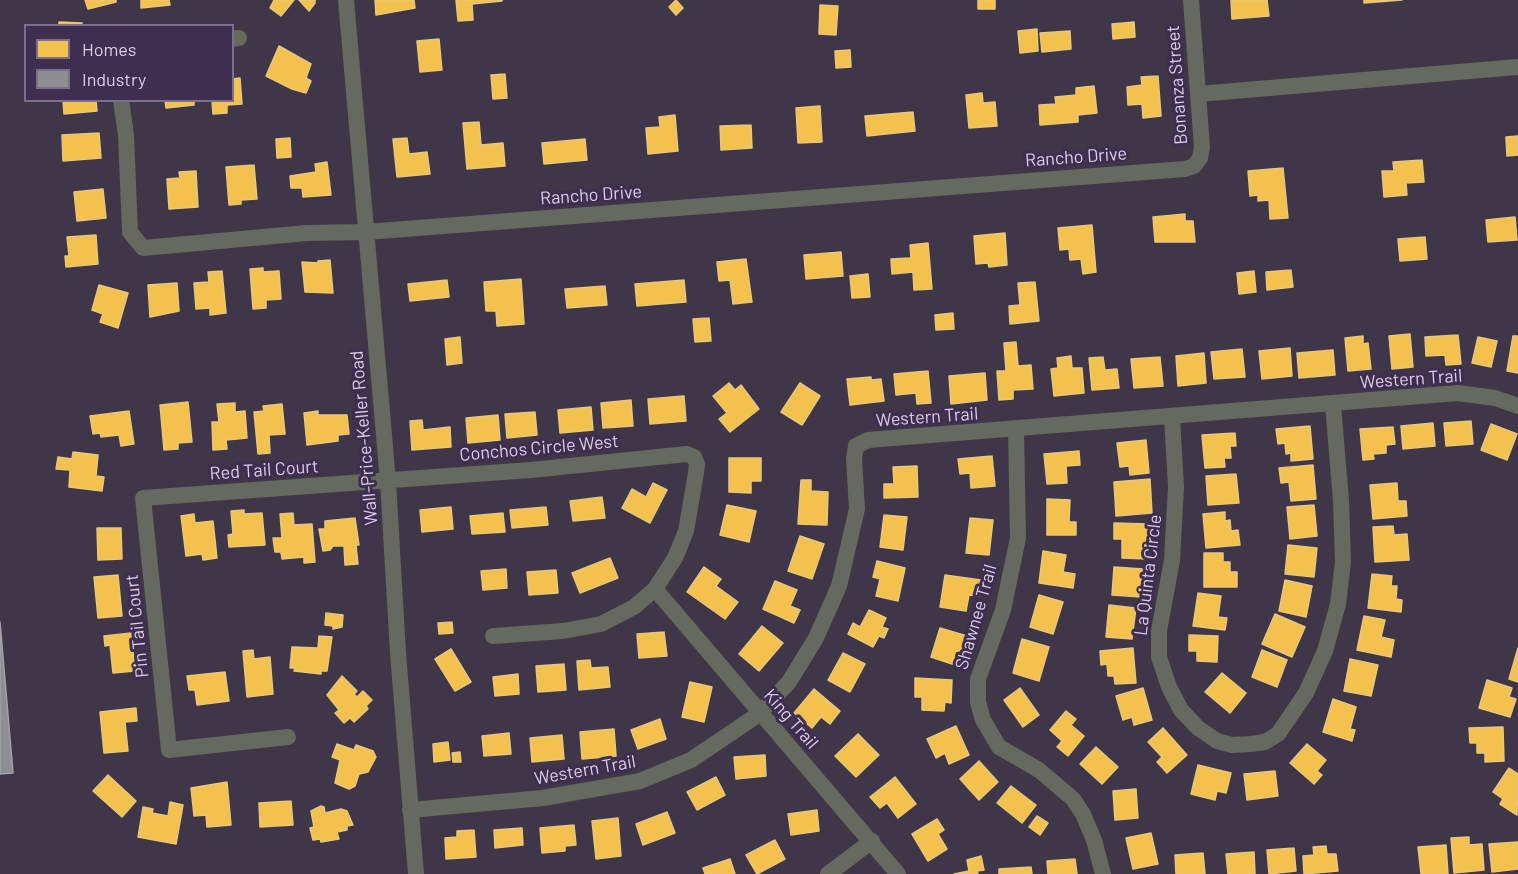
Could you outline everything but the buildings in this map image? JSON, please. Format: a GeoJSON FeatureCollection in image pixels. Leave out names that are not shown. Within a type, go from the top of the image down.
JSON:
{"type":"FeatureCollection","features":[{"type":"Feature","properties":{"kind":"street","name":"Wall-Price-Keller Road"},"geometry":{"type":"LineString","coordinates":[[346,0],[388,481],[416,874]]}},
{"type":"Feature","properties":{"kind":"street","name":"Bonanza Street"},"geometry":{"type":"LineString","coordinates":[[1191,0],[1202,147],[1200,158],[1194,166]]}},
{"type":"Feature","properties":{"kind":"street"},"geometry":{"type":"LineString","coordinates":[[1198,94],[1518,67]]}},
{"type":"Feature","properties":{"kind":"street","name":"Rancho Drive"},"geometry":{"type":"LineString","coordinates":[[121,102],[126,135],[130,232],[135,242],[143,248],[307,233],[366,232],[1185,169],[1194,166]]}},
{"type":"Feature","properties":{"kind":"street","name":"Western Trail"},"geometry":{"type":"LineString","coordinates":[[410,810],[543,798],[640,782],[691,760],[759,714],[789,682],[816,638],[839,586],[857,509],[854,458],[856,446],[868,440],[1469,393],[1518,406]]}},
{"type":"Feature","properties":{"kind":"street","name":"La Quinta Circle"},"geometry":{"type":"LineString","coordinates":[[1172,417],[1176,487],[1172,560],[1159,631],[1159,657],[1181,710],[1198,728],[1217,741],[1232,745],[1251,744],[1265,742],[1278,734],[1306,693],[1325,651],[1338,604],[1343,562],[1341,501],[1333,405]]}},
{"type":"Feature","properties":{"kind":"street","name":"Shawnee Trail"},"geometry":{"type":"LineString","coordinates":[[1016,429],[1018,538],[1003,610],[978,679],[978,702],[982,720],[999,747],[1039,770],[1073,799],[1083,814],[1094,840],[1103,874]]}},
{"type":"Feature","properties":{"kind":"street","name":"Conchos Circle West"},"geometry":{"type":"LineString","coordinates":[[388,481],[531,470],[687,454],[694,457],[696,473],[686,531],[675,558],[655,589]]}},
{"type":"Feature","properties":{"kind":"street","name":"Red Tail Court"},"geometry":{"type":"LineString","coordinates":[[143,498],[388,481]]}},
{"type":"Feature","properties":{"kind":"street","name":"Pin Tail Court"},"geometry":{"type":"LineString","coordinates":[[143,498],[169,750],[288,737]]}},
{"type":"Feature","properties":{"kind":"street"},"geometry":{"type":"LineString","coordinates":[[493,636],[563,632],[601,624],[634,607],[655,589]]}},
{"type":"Feature","properties":{"kind":"street","name":"King Trail"},"geometry":{"type":"LineString","coordinates":[[655,589],[759,714],[872,841],[898,874]]}},
{"type":"Feature","properties":{"kind":"street"},"geometry":{"type":"LineString","coordinates":[[828,874],[872,841]]}}]}
